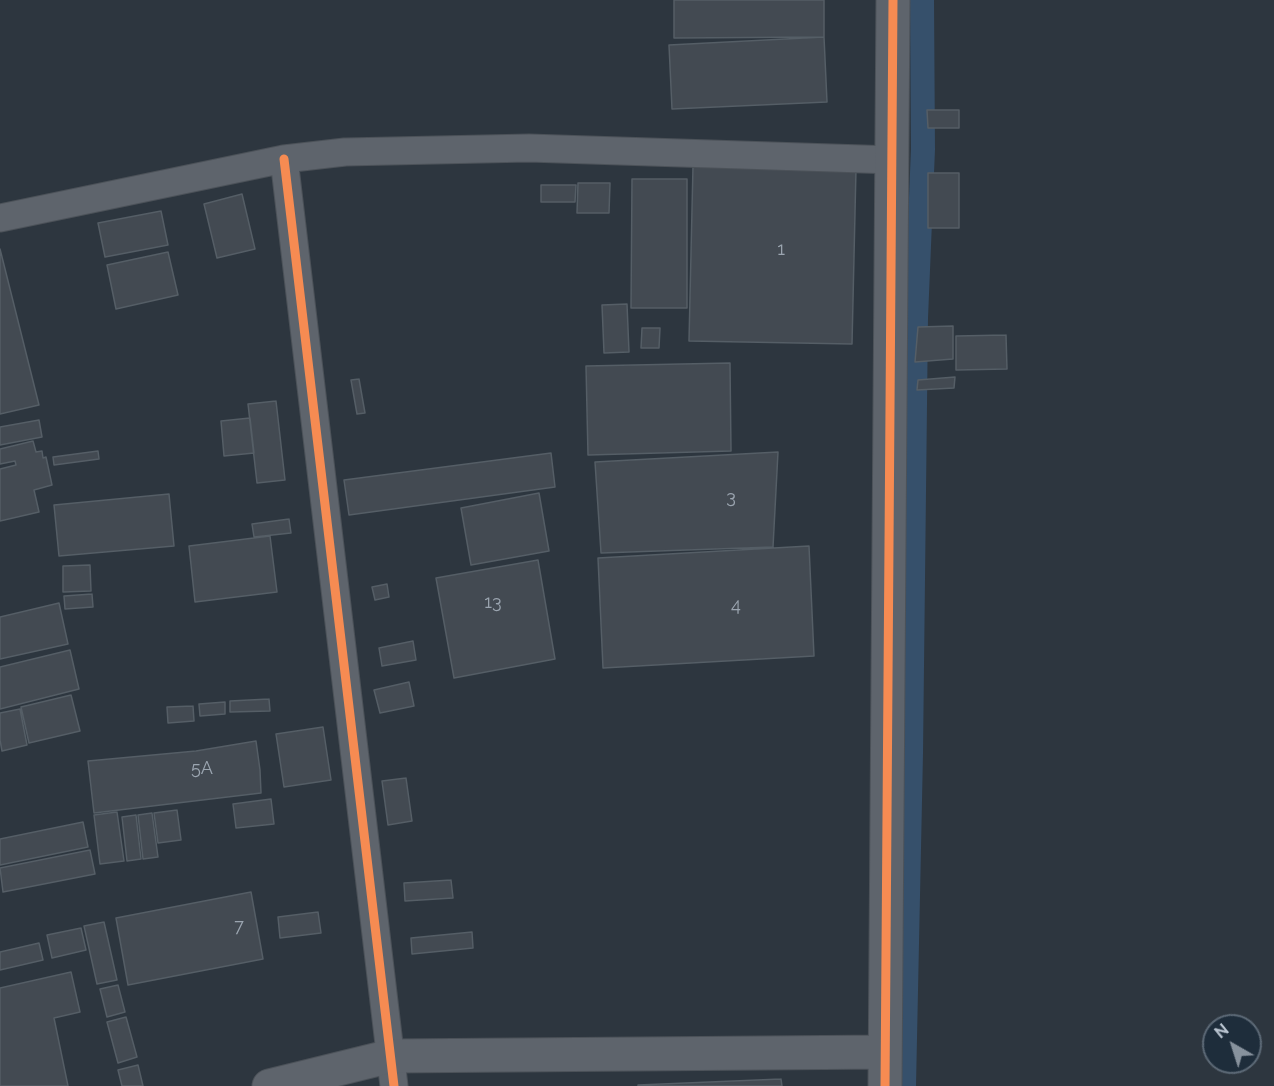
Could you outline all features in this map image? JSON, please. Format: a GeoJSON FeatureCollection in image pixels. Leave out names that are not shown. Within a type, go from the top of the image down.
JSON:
{"type":"FeatureCollection","features":[{"type":"Feature","properties":{"kind":"street"},"geometry":{"type":"LineString","coordinates":[[885,1086],[894,0]]}},
{"type":"Feature","properties":{"kind":"street"},"geometry":{"type":"LineString","coordinates":[[0,218],[284,159],[345,152],[529,148],[893,160]]}},
{"type":"Feature","properties":{"kind":"street"},"geometry":{"type":"LineString","coordinates":[[284,159],[392,1071]]}},
{"type":"Feature","properties":{"kind":"street"},"geometry":{"type":"LineString","coordinates":[[269,1086],[392,1071],[885,1052]]}},
{"type":"Feature","properties":{"kind":"building"},"geometry":{"type":"Polygon","coordinates":[[[674,0],[824,0],[824,37],[674,38],[674,0]]]}},
{"type":"Feature","properties":{"kind":"building"},"geometry":{"type":"Polygon","coordinates":[[[824,37],[827,102],[672,109],[669,45],[824,37]]]}},
{"type":"Feature","properties":{"kind":"building"},"geometry":{"type":"Polygon","coordinates":[[[927,110],[959,110],[959,128],[928,128],[927,110]]]}},
{"type":"Feature","properties":{"kind":"building"},"geometry":{"type":"Polygon","coordinates":[[[693,166],[856,169],[852,344],[689,341],[693,166]]]}},
{"type":"Feature","properties":{"kind":"building"},"geometry":{"type":"Polygon","coordinates":[[[928,173],[959,173],[959,228],[928,228],[928,173]]]}},
{"type":"Feature","properties":{"kind":"building"},"geometry":{"type":"Polygon","coordinates":[[[632,179],[687,179],[687,308],[631,308],[632,179]]]}},
{"type":"Feature","properties":{"kind":"building"},"geometry":{"type":"Polygon","coordinates":[[[578,183],[610,183],[609,213],[577,213],[578,183]]]}},
{"type":"Feature","properties":{"kind":"building"},"geometry":{"type":"Polygon","coordinates":[[[541,185],[576,185],[575,202],[541,202],[541,185]]]}},
{"type":"Feature","properties":{"kind":"building"},"geometry":{"type":"Polygon","coordinates":[[[242,194],[255,249],[217,258],[204,204],[242,194]]]}},
{"type":"Feature","properties":{"kind":"building"},"geometry":{"type":"Polygon","coordinates":[[[161,211],[168,245],[105,257],[98,223],[161,211]]]}},
{"type":"Feature","properties":{"kind":"building"},"geometry":{"type":"Polygon","coordinates":[[[0,249],[39,405],[0,414],[0,249]]]}},
{"type":"Feature","properties":{"kind":"building"},"geometry":{"type":"Polygon","coordinates":[[[168,252],[178,295],[116,309],[107,265],[168,252]]]}},
{"type":"Feature","properties":{"kind":"building"},"geometry":{"type":"Polygon","coordinates":[[[627,304],[629,352],[604,353],[602,305],[627,304]]]}},
{"type":"Feature","properties":{"kind":"building"},"geometry":{"type":"Polygon","coordinates":[[[953,326],[953,359],[915,362],[918,327],[953,326]]]}},
{"type":"Feature","properties":{"kind":"building"},"geometry":{"type":"Polygon","coordinates":[[[642,328],[660,328],[659,348],[641,348],[642,328]]]}},
{"type":"Feature","properties":{"kind":"building"},"geometry":{"type":"Polygon","coordinates":[[[1006,335],[1007,369],[956,370],[956,336],[1006,335]]]}},
{"type":"Feature","properties":{"kind":"building"},"geometry":{"type":"Polygon","coordinates":[[[730,363],[731,451],[588,455],[586,366],[730,363]]]}},
{"type":"Feature","properties":{"kind":"building"},"geometry":{"type":"Polygon","coordinates":[[[955,377],[954,388],[917,390],[918,380],[955,377]]]}},
{"type":"Feature","properties":{"kind":"building"},"geometry":{"type":"Polygon","coordinates":[[[359,379],[365,413],[357,414],[351,380],[359,379]]]}},
{"type":"Feature","properties":{"kind":"building"},"geometry":{"type":"Polygon","coordinates":[[[276,401],[285,480],[257,483],[248,404],[276,401]]]}},
{"type":"Feature","properties":{"kind":"building"},"geometry":{"type":"Polygon","coordinates":[[[250,418],[254,453],[224,456],[221,421],[250,418]]]}},
{"type":"Feature","properties":{"kind":"building"},"geometry":{"type":"Polygon","coordinates":[[[39,420],[42,437],[0,445],[0,427],[39,420]]]}},
{"type":"Feature","properties":{"kind":"building"},"geometry":{"type":"Polygon","coordinates":[[[33,441],[36,452],[42,451],[43,458],[46,457],[52,485],[34,490],[39,512],[0,521],[0,469],[16,465],[15,461],[0,464],[0,449],[33,441]]]}},
{"type":"Feature","properties":{"kind":"building"},"geometry":{"type":"Polygon","coordinates":[[[98,451],[99,459],[54,465],[53,457],[98,451]]]}},
{"type":"Feature","properties":{"kind":"building"},"geometry":{"type":"Polygon","coordinates":[[[778,452],[773,547],[601,553],[595,462],[778,452]]]}},
{"type":"Feature","properties":{"kind":"building"},"geometry":{"type":"Polygon","coordinates":[[[551,453],[555,487],[349,515],[344,480],[551,453]]]}},
{"type":"Feature","properties":{"kind":"building"},"geometry":{"type":"Polygon","coordinates":[[[539,493],[549,551],[471,565],[461,508],[539,493]]]}},
{"type":"Feature","properties":{"kind":"building"},"geometry":{"type":"Polygon","coordinates":[[[169,494],[174,546],[59,556],[54,505],[169,494]]]}},
{"type":"Feature","properties":{"kind":"building"},"geometry":{"type":"Polygon","coordinates":[[[289,519],[291,533],[254,537],[252,524],[289,519]]]}},
{"type":"Feature","properties":{"kind":"building"},"geometry":{"type":"Polygon","coordinates":[[[270,536],[277,592],[195,602],[189,546],[270,536]]]}},
{"type":"Feature","properties":{"kind":"building"},"geometry":{"type":"Polygon","coordinates":[[[809,546],[814,656],[603,668],[598,558],[809,546]]]}},
{"type":"Feature","properties":{"kind":"building"},"geometry":{"type":"Polygon","coordinates":[[[538,560],[555,659],[454,678],[436,578],[538,560]]]}},
{"type":"Feature","properties":{"kind":"building"},"geometry":{"type":"Polygon","coordinates":[[[90,565],[91,591],[63,592],[63,566],[90,565]]]}},
{"type":"Feature","properties":{"kind":"building"},"geometry":{"type":"Polygon","coordinates":[[[387,584],[389,597],[375,600],[372,587],[387,584]]]}},
{"type":"Feature","properties":{"kind":"building"},"geometry":{"type":"Polygon","coordinates":[[[92,594],[93,607],[65,609],[64,596],[92,594]]]}},
{"type":"Feature","properties":{"kind":"building"},"geometry":{"type":"Polygon","coordinates":[[[59,603],[68,644],[0,659],[0,617],[59,603]]]}},
{"type":"Feature","properties":{"kind":"building"},"geometry":{"type":"Polygon","coordinates":[[[413,641],[416,660],[382,666],[379,648],[413,641]]]}},
{"type":"Feature","properties":{"kind":"building"},"geometry":{"type":"Polygon","coordinates":[[[70,650],[79,689],[0,709],[0,667],[70,650]]]}},
{"type":"Feature","properties":{"kind":"building"},"geometry":{"type":"Polygon","coordinates":[[[409,682],[414,706],[380,713],[374,690],[409,682]]]}},
{"type":"Feature","properties":{"kind":"building"},"geometry":{"type":"Polygon","coordinates":[[[71,695],[80,731],[29,743],[21,707],[71,695]]]}},
{"type":"Feature","properties":{"kind":"building"},"geometry":{"type":"Polygon","coordinates":[[[269,699],[270,711],[230,712],[230,701],[269,699]]]}},
{"type":"Feature","properties":{"kind":"building"},"geometry":{"type":"Polygon","coordinates":[[[225,702],[225,714],[200,716],[199,704],[225,702]]]}},
{"type":"Feature","properties":{"kind":"building"},"geometry":{"type":"Polygon","coordinates":[[[193,706],[194,721],[168,723],[167,707],[193,706]]]}},
{"type":"Feature","properties":{"kind":"building"},"geometry":{"type":"Polygon","coordinates":[[[20,709],[27,745],[2,751],[0,713],[20,709]]]}},
{"type":"Feature","properties":{"kind":"building"},"geometry":{"type":"Polygon","coordinates":[[[323,727],[331,780],[284,787],[276,734],[323,727]]]}},
{"type":"Feature","properties":{"kind":"building"},"geometry":{"type":"Polygon","coordinates":[[[256,741],[261,793],[94,813],[88,761],[196,751],[256,741]]]}},
{"type":"Feature","properties":{"kind":"building"},"geometry":{"type":"Polygon","coordinates":[[[406,778],[412,821],[388,825],[382,781],[406,778]]]}},
{"type":"Feature","properties":{"kind":"building"},"geometry":{"type":"Polygon","coordinates":[[[271,799],[274,824],[236,828],[233,804],[271,799]]]}},
{"type":"Feature","properties":{"kind":"building"},"geometry":{"type":"Polygon","coordinates":[[[177,810],[181,840],[158,843],[154,813],[177,810]]]}},
{"type":"Feature","properties":{"kind":"building"},"geometry":{"type":"Polygon","coordinates":[[[117,812],[124,861],[100,864],[94,815],[117,812]]]}},
{"type":"Feature","properties":{"kind":"building"},"geometry":{"type":"Polygon","coordinates":[[[152,813],[158,857],[143,859],[138,815],[152,813]]]}},
{"type":"Feature","properties":{"kind":"building"},"geometry":{"type":"Polygon","coordinates":[[[136,815],[141,859],[127,861],[122,817],[136,815]]]}},
{"type":"Feature","properties":{"kind":"building"},"geometry":{"type":"Polygon","coordinates":[[[83,822],[88,847],[0,865],[0,839],[83,822]]]}},
{"type":"Feature","properties":{"kind":"building"},"geometry":{"type":"Polygon","coordinates":[[[90,850],[95,874],[3,892],[0,868],[90,850]]]}},
{"type":"Feature","properties":{"kind":"building"},"geometry":{"type":"Polygon","coordinates":[[[451,880],[453,898],[405,901],[404,883],[451,880]]]}},
{"type":"Feature","properties":{"kind":"building"},"geometry":{"type":"Polygon","coordinates":[[[251,892],[263,959],[128,985],[116,918],[251,892]]]}},
{"type":"Feature","properties":{"kind":"building"},"geometry":{"type":"Polygon","coordinates":[[[318,912],[321,933],[280,938],[278,917],[318,912]]]}},
{"type":"Feature","properties":{"kind":"building"},"geometry":{"type":"Polygon","coordinates":[[[104,922],[117,980],[97,984],[84,926],[104,922]]]}},
{"type":"Feature","properties":{"kind":"building"},"geometry":{"type":"Polygon","coordinates":[[[81,928],[86,950],[52,958],[47,935],[81,928]]]}},
{"type":"Feature","properties":{"kind":"building"},"geometry":{"type":"Polygon","coordinates":[[[472,932],[473,948],[412,954],[411,938],[472,932]]]}},
{"type":"Feature","properties":{"kind":"building"},"geometry":{"type":"Polygon","coordinates":[[[39,943],[43,960],[0,970],[0,952],[39,943]]]}},
{"type":"Feature","properties":{"kind":"building"},"geometry":{"type":"Polygon","coordinates":[[[71,972],[80,1012],[54,1018],[68,1086],[0,1086],[0,988],[71,972]]]}},
{"type":"Feature","properties":{"kind":"building"},"geometry":{"type":"Polygon","coordinates":[[[118,985],[125,1012],[107,1017],[100,989],[118,985]]]}},
{"type":"Feature","properties":{"kind":"building"},"geometry":{"type":"Polygon","coordinates":[[[126,1017],[137,1057],[118,1063],[107,1022],[126,1017]]]}},
{"type":"Feature","properties":{"kind":"building"},"geometry":{"type":"Polygon","coordinates":[[[138,1065],[143,1086],[122,1086],[118,1070],[138,1065]]]}},
{"type":"Feature","properties":{"kind":"building"},"geometry":{"type":"Polygon","coordinates":[[[781,1079],[782,1086],[638,1086],[638,1085],[781,1079]]]}},
{"type":"Feature","properties":{"kind":"waterway"},"geometry":{"type":"LineString","coordinates":[[904,1086],[916,318],[923,149],[922,0]]}},
{"type":"Feature","properties":{"kind":"cycle path"},"geometry":{"type":"LineString","coordinates":[[885,1086],[893,0]]}},
{"type":"Feature","properties":{"kind":"cycle path"},"geometry":{"type":"LineString","coordinates":[[284,159],[394,1086]]}}]}
